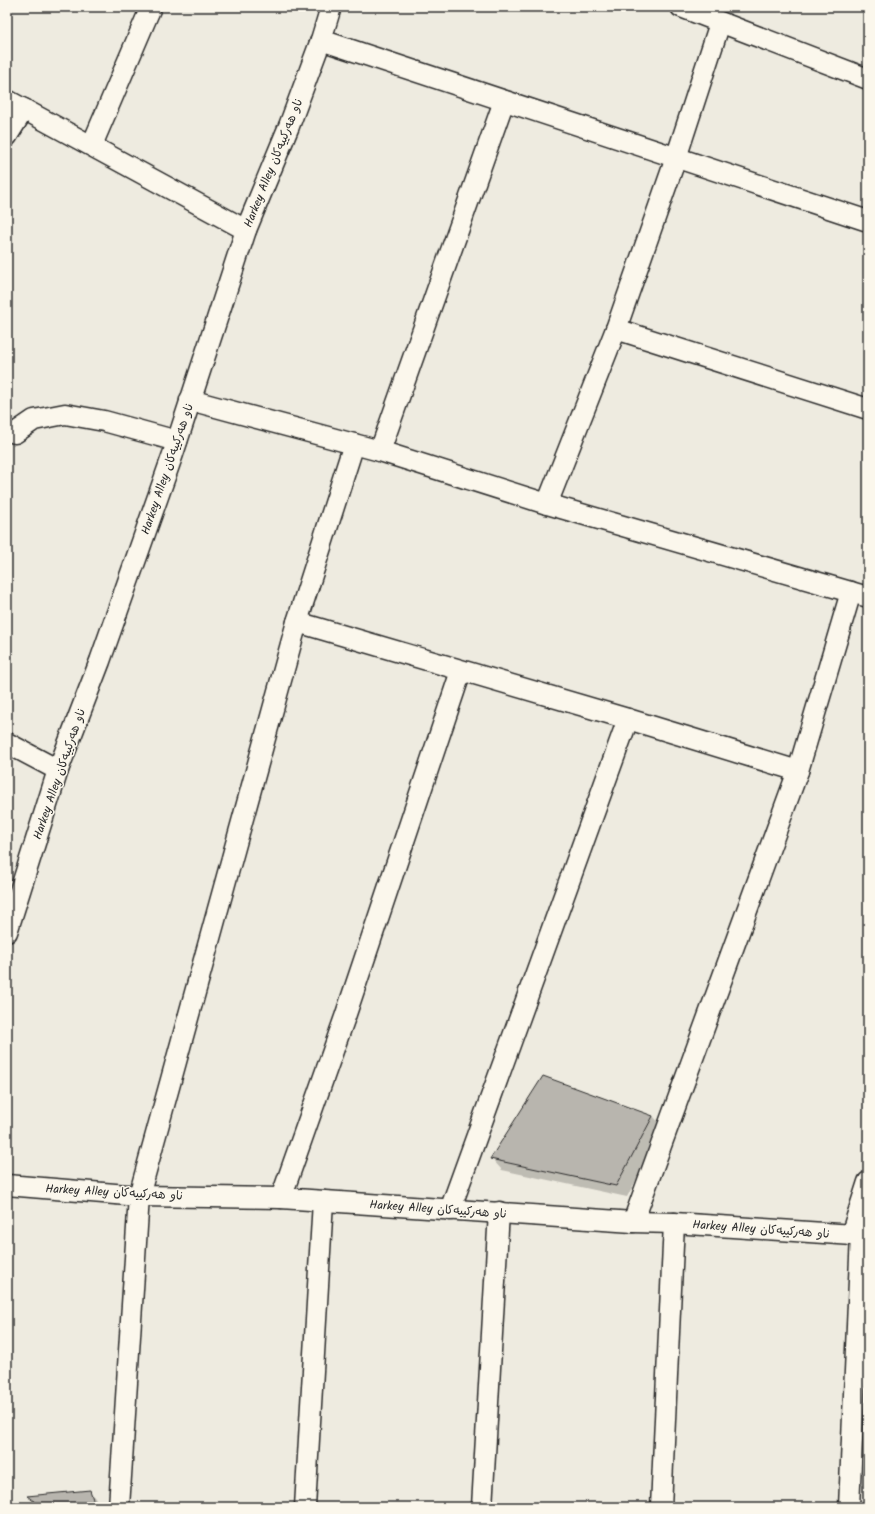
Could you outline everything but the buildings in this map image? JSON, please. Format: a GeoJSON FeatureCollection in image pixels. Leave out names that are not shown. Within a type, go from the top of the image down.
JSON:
{"type":"FeatureCollection","features":[{"type":"Feature","properties":{"kind":"street"},"geometry":{"type":"LineString","coordinates":[[92,145],[151,7]]}},
{"type":"Feature","properties":{"kind":"street","name":"Harkey Alley ناو هەركييەكان"},"geometry":{"type":"LineString","coordinates":[[7,932],[58,770],[100,661],[177,441],[246,230],[289,126],[321,40],[331,7]]}},
{"type":"Feature","properties":{"kind":"street"},"geometry":{"type":"LineString","coordinates":[[681,7],[868,79]]}},
{"type":"Feature","properties":{"kind":"street"},"geometry":{"type":"LineString","coordinates":[[547,504],[616,329],[676,158],[720,23]]}},
{"type":"Feature","properties":{"kind":"street"},"geometry":{"type":"LineString","coordinates":[[321,40],[504,102],[868,221]]}},
{"type":"Feature","properties":{"kind":"street"},"geometry":{"type":"LineString","coordinates":[[7,100],[246,230]]}},
{"type":"Feature","properties":{"kind":"street"},"geometry":{"type":"LineString","coordinates":[[380,451],[504,102]]}},
{"type":"Feature","properties":{"kind":"street"},"geometry":{"type":"LineString","coordinates":[[7,136],[24,109]]}},
{"type":"Feature","properties":{"kind":"street"},"geometry":{"type":"LineString","coordinates":[[616,329],[868,409]]}},
{"type":"Feature","properties":{"kind":"street"},"geometry":{"type":"LineString","coordinates":[[190,400],[380,451],[547,504],[859,594],[798,771],[633,1222]]}},
{"type":"Feature","properties":{"kind":"street"},"geometry":{"type":"LineString","coordinates":[[15,433],[34,420],[65,414],[104,421],[177,441]]}},
{"type":"Feature","properties":{"kind":"street"},"geometry":{"type":"LineString","coordinates":[[119,1507],[138,1196],[297,622],[354,444]]}},
{"type":"Feature","properties":{"kind":"street"},"geometry":{"type":"LineString","coordinates":[[297,622],[628,719],[798,771]]}},
{"type":"Feature","properties":{"kind":"street"},"geometry":{"type":"LineString","coordinates":[[281,1198],[345,1017],[461,671]]}},
{"type":"Feature","properties":{"kind":"street"},"geometry":{"type":"LineString","coordinates":[[450,1210],[628,719]]}},
{"type":"Feature","properties":{"kind":"street"},"geometry":{"type":"LineString","coordinates":[[7,743],[58,770]]}},
{"type":"Feature","properties":{"kind":"street"},"geometry":{"type":"LineString","coordinates":[[849,1507],[860,1235],[868,1182]]}},
{"type":"Feature","properties":{"kind":"street","name":"Harkey Alley ناو هەركييەكان"},"geometry":{"type":"LineString","coordinates":[[7,1185],[138,1196],[281,1198],[633,1222],[674,1223],[860,1235]]}},
{"type":"Feature","properties":{"kind":"street"},"geometry":{"type":"LineString","coordinates":[[305,1507],[323,1201]]}},
{"type":"Feature","properties":{"kind":"street"},"geometry":{"type":"LineString","coordinates":[[482,1507],[499,1212]]}},
{"type":"Feature","properties":{"kind":"street"},"geometry":{"type":"LineString","coordinates":[[661,1507],[674,1223]]}}]}
